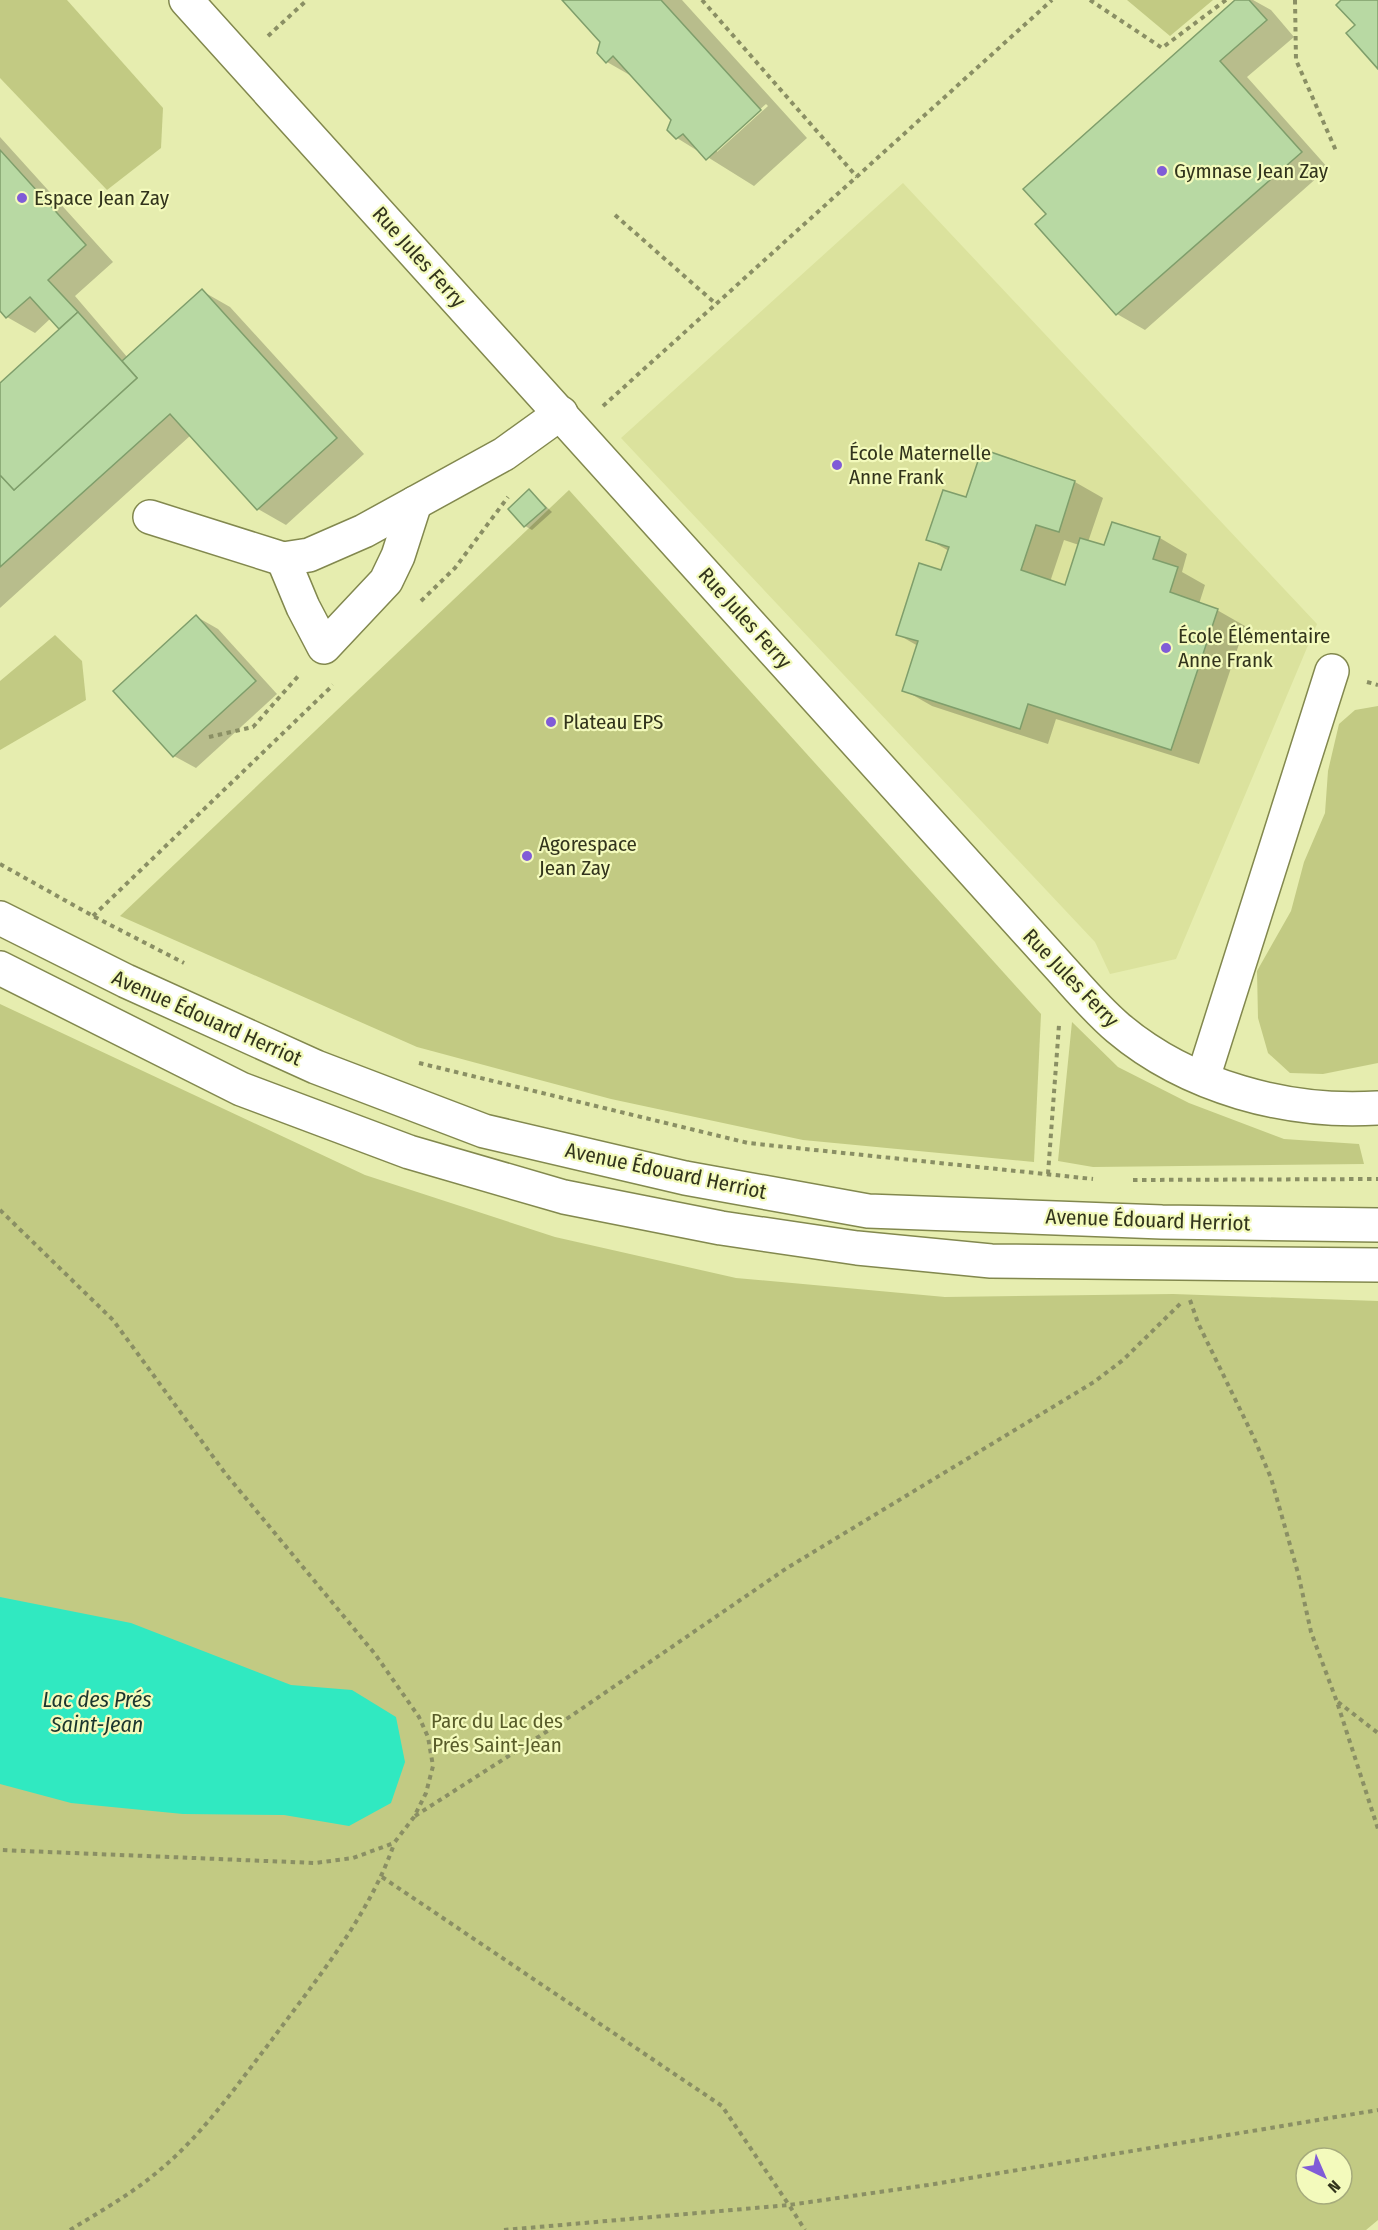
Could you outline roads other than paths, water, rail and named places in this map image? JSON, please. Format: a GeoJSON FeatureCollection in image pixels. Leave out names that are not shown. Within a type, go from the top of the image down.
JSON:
{"type":"FeatureCollection","features":[{"type":"Feature","properties":{"kind":"main road","name":"Rue Jules Ferry"},"geometry":{"type":"LineString","coordinates":[[186,0],[569,421],[1064,972],[1118,1028],[1147,1049],[1203,1078],[1268,1100],[1301,1106],[1353,1109],[1378,1107]]}},
{"type":"Feature","properties":{"kind":"main road"},"geometry":{"type":"LineString","coordinates":[[150,517],[283,558],[309,555],[364,531],[569,421]]}},
{"type":"Feature","properties":{"kind":"main road"},"geometry":{"type":"LineString","coordinates":[[283,558],[303,607],[324,647],[386,581],[398,556],[415,504]]}},
{"type":"Feature","properties":{"kind":"main road"},"geometry":{"type":"LineString","coordinates":[[1203,1078],[1332,671]]}},
{"type":"Feature","properties":{"kind":"main road","name":"Avenue Édouard Herriot"},"geometry":{"type":"LineString","coordinates":[[0,918],[126,981],[338,1076],[484,1131],[685,1179],[868,1211],[1162,1222],[1378,1225]]}},
{"type":"Feature","properties":{"kind":"main road","name":"Avenue Édouard Herriot"},"geometry":{"type":"LineString","coordinates":[[0,968],[241,1089],[409,1152],[564,1197],[721,1228],[857,1248],[991,1261],[1378,1265]]}},
{"type":"Feature","properties":{"kind":"water","name":"Lac des Prés Saint-Jean"},"geometry":{"type":"Polygon","coordinates":[[[0,1597],[131,1623],[291,1685],[352,1690],[396,1717],[405,1762],[391,1803],[349,1826],[284,1815],[183,1814],[71,1803],[0,1784],[0,1597]]]}},
{"type":"Feature","properties":{"kind":"place","name":"Gymnase Jean Zay"},"geometry":{"type":"Point","coordinates":[1162,171]}},
{"type":"Feature","properties":{"kind":"place","name":"Espace Jean Zay"},"geometry":{"type":"Point","coordinates":[22,198]}},
{"type":"Feature","properties":{"kind":"place","name":"École Maternelle Anne Frank"},"geometry":{"type":"Point","coordinates":[837,465]}},
{"type":"Feature","properties":{"kind":"place","name":"École Élémentaire Anne Frank"},"geometry":{"type":"Point","coordinates":[1166,648]}},
{"type":"Feature","properties":{"kind":"place","name":"Plateau EPS"},"geometry":{"type":"Point","coordinates":[551,722]}},
{"type":"Feature","properties":{"kind":"place","name":"Agorespace Jean Zay"},"geometry":{"type":"Point","coordinates":[527,856]}},
{"type":"Feature","properties":{"kind":"park label","name":"Parc du Lac des Prés Saint-Jean"},"geometry":{"type":"Point","coordinates":[497,1733]}}]}
